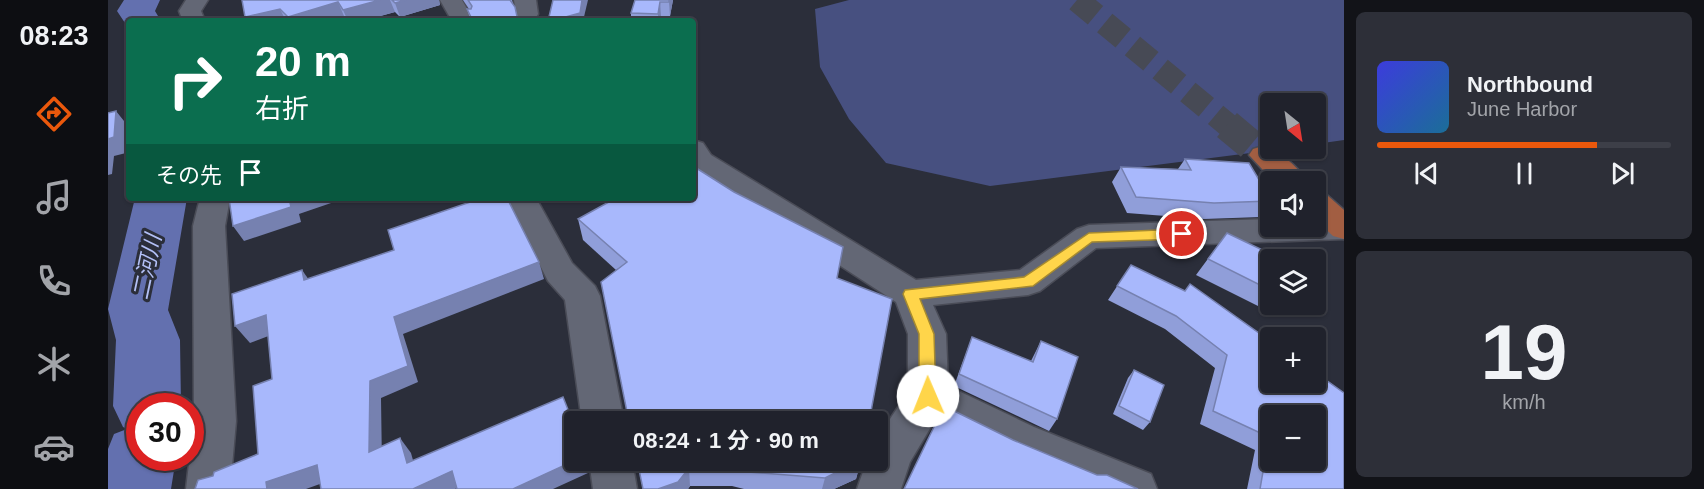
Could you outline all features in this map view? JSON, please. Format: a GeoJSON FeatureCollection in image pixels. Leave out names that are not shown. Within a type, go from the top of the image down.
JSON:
{"type":"FeatureCollection","features":[{"type":"Feature","properties":{"kind":"main road"},"geometry":{"type":"LineString","coordinates":[[1267,159],[1281,171]]}},
{"type":"Feature","properties":{"kind":"main road"},"geometry":{"type":"LineString","coordinates":[[1326,211],[1344,228]]}},
{"type":"Feature","properties":{"kind":"street"},"geometry":{"type":"LineString","coordinates":[[193,18],[190,11],[197,0]]}},
{"type":"Feature","properties":{"kind":"street"},"geometry":{"type":"LineString","coordinates":[[453,0],[462,18]]}},
{"type":"Feature","properties":{"kind":"street"},"geometry":{"type":"LineString","coordinates":[[696,155],[699,161],[910,294],[927,334],[928,396],[891,454],[879,489]]}},
{"type":"Feature","properties":{"kind":"street"},"geometry":{"type":"LineString","coordinates":[[208,489],[215,421],[208,226],[214,201]]}},
{"type":"Feature","properties":{"kind":"street"},"geometry":{"type":"LineString","coordinates":[[523,201],[560,272],[582,296],[601,411]]}},
{"type":"Feature","properties":{"kind":"street"},"geometry":{"type":"LineString","coordinates":[[910,294],[1028,282],[1089,237],[1344,228]]}},
{"type":"Feature","properties":{"kind":"street"},"geometry":{"type":"LineString","coordinates":[[928,396],[1018,441],[1135,489]]}},
{"type":"Feature","properties":{"kind":"street"},"geometry":{"type":"LineString","coordinates":[[612,471],[615,489]]}},
{"type":"Feature","properties":{"kind":"shaded area"},"geometry":{"type":"Polygon","coordinates":[[[849,0],[1344,0],[1344,140],[1326,143],[1326,93],[1260,93],[1260,152],[990,186],[886,163],[849,119],[820,67],[815,9],[849,0]]]}},
{"type":"Feature","properties":{"kind":"building"},"geometry":{"type":"Polygon","coordinates":[[[242,0],[380,0],[343,10],[338,2],[288,17],[280,9],[245,17],[242,0]]]}},
{"type":"Feature","properties":{"kind":"building"},"geometry":{"type":"Polygon","coordinates":[[[468,0],[510,0],[515,7],[517,18],[472,18],[467,9],[471,9],[472,6],[468,0]]]}},
{"type":"Feature","properties":{"kind":"building"},"geometry":{"type":"Polygon","coordinates":[[[553,0],[582,0],[580,13],[562,18],[549,18],[553,0]]]}},
{"type":"Feature","properties":{"kind":"building"},"geometry":{"type":"Polygon","coordinates":[[[635,0],[669,0],[669,2],[660,2],[658,14],[631,13],[635,0]]]}},
{"type":"Feature","properties":{"kind":"building"},"geometry":{"type":"Polygon","coordinates":[[[116,111],[114,137],[108,139],[108,113],[116,111]]]}},
{"type":"Feature","properties":{"kind":"building"},"geometry":{"type":"Polygon","coordinates":[[[1185,159],[1249,163],[1260,181],[1260,201],[1214,203],[1136,197],[1121,167],[1191,170],[1185,159]]]}},
{"type":"Feature","properties":{"kind":"building"},"geometry":{"type":"Polygon","coordinates":[[[696,168],[734,192],[843,247],[837,278],[892,299],[871,411],[627,411],[601,282],[627,262],[578,219],[611,201],[696,201],[696,168]]]}},
{"type":"Feature","properties":{"kind":"building"},"geometry":{"type":"Polygon","coordinates":[[[229,201],[290,201],[291,207],[233,226],[229,201]]]}},
{"type":"Feature","properties":{"kind":"building"},"geometry":{"type":"Polygon","coordinates":[[[473,201],[508,201],[539,262],[394,317],[408,366],[370,381],[369,452],[400,438],[407,463],[563,397],[568,411],[564,411],[564,466],[513,489],[457,489],[452,471],[413,489],[321,489],[317,465],[266,482],[267,489],[195,489],[198,480],[213,476],[214,472],[258,454],[253,386],[272,379],[266,315],[235,326],[232,294],[302,270],[304,280],[394,250],[388,230],[473,201]]]}},
{"type":"Feature","properties":{"kind":"building"},"geometry":{"type":"Polygon","coordinates":[[[1227,233],[1260,249],[1260,285],[1208,259],[1227,233]]]}},
{"type":"Feature","properties":{"kind":"building"},"geometry":{"type":"Polygon","coordinates":[[[1131,265],[1185,291],[1190,284],[1260,334],[1260,393],[1326,393],[1326,380],[1344,393],[1344,489],[1260,489],[1263,471],[1326,471],[1326,405],[1260,405],[1260,433],[1213,411],[1227,355],[1176,316],[1117,286],[1131,265]]]}},
{"type":"Feature","properties":{"kind":"building"},"geometry":{"type":"Polygon","coordinates":[[[972,337],[1033,362],[1041,341],[1078,357],[1057,419],[959,374],[972,337]]]}},
{"type":"Feature","properties":{"kind":"building"},"geometry":{"type":"Polygon","coordinates":[[[1134,370],[1164,385],[1150,422],[1119,406],[1134,370]]]}},
{"type":"Feature","properties":{"kind":"building"},"geometry":{"type":"Polygon","coordinates":[[[944,406],[1013,440],[1097,475],[1107,475],[1138,489],[904,489],[944,406]]]}},
{"type":"Feature","properties":{"kind":"building"},"geometry":{"type":"Polygon","coordinates":[[[639,471],[687,471],[678,482],[658,489],[643,489],[639,471]]]}},
{"type":"Feature","properties":{"kind":"building"},"geometry":{"type":"Polygon","coordinates":[[[744,471],[839,471],[825,478],[744,471]]]}},
{"type":"Feature","properties":{"kind":"waterway","name":"二河川"},"geometry":{"type":"LineString","coordinates":[[140,18],[136,11],[142,0]]}},
{"type":"Feature","properties":{"kind":"waterway","name":"二河川"},"geometry":{"type":"LineString","coordinates":[[147,393],[148,340],[138,310],[160,201]]}},
{"type":"Feature","properties":{"kind":"waterway","name":"二河川"},"geometry":{"type":"LineString","coordinates":[[134,489],[137,471]]}},
{"type":"Feature","properties":{"kind":"tunnel"},"geometry":{"type":"LineString","coordinates":[[1077,0],[1229,126]]}},
{"type":"Feature","properties":{"kind":"tunnel"},"geometry":{"type":"LineString","coordinates":[[1227,125],[1260,152]]}},
{"type":"Feature","properties":{"kind":"route"},"geometry":{"type":"LineString","coordinates":[[928,396],[927,334],[910,294],[1028,282],[1089,237],[1182,234]]}}]}
